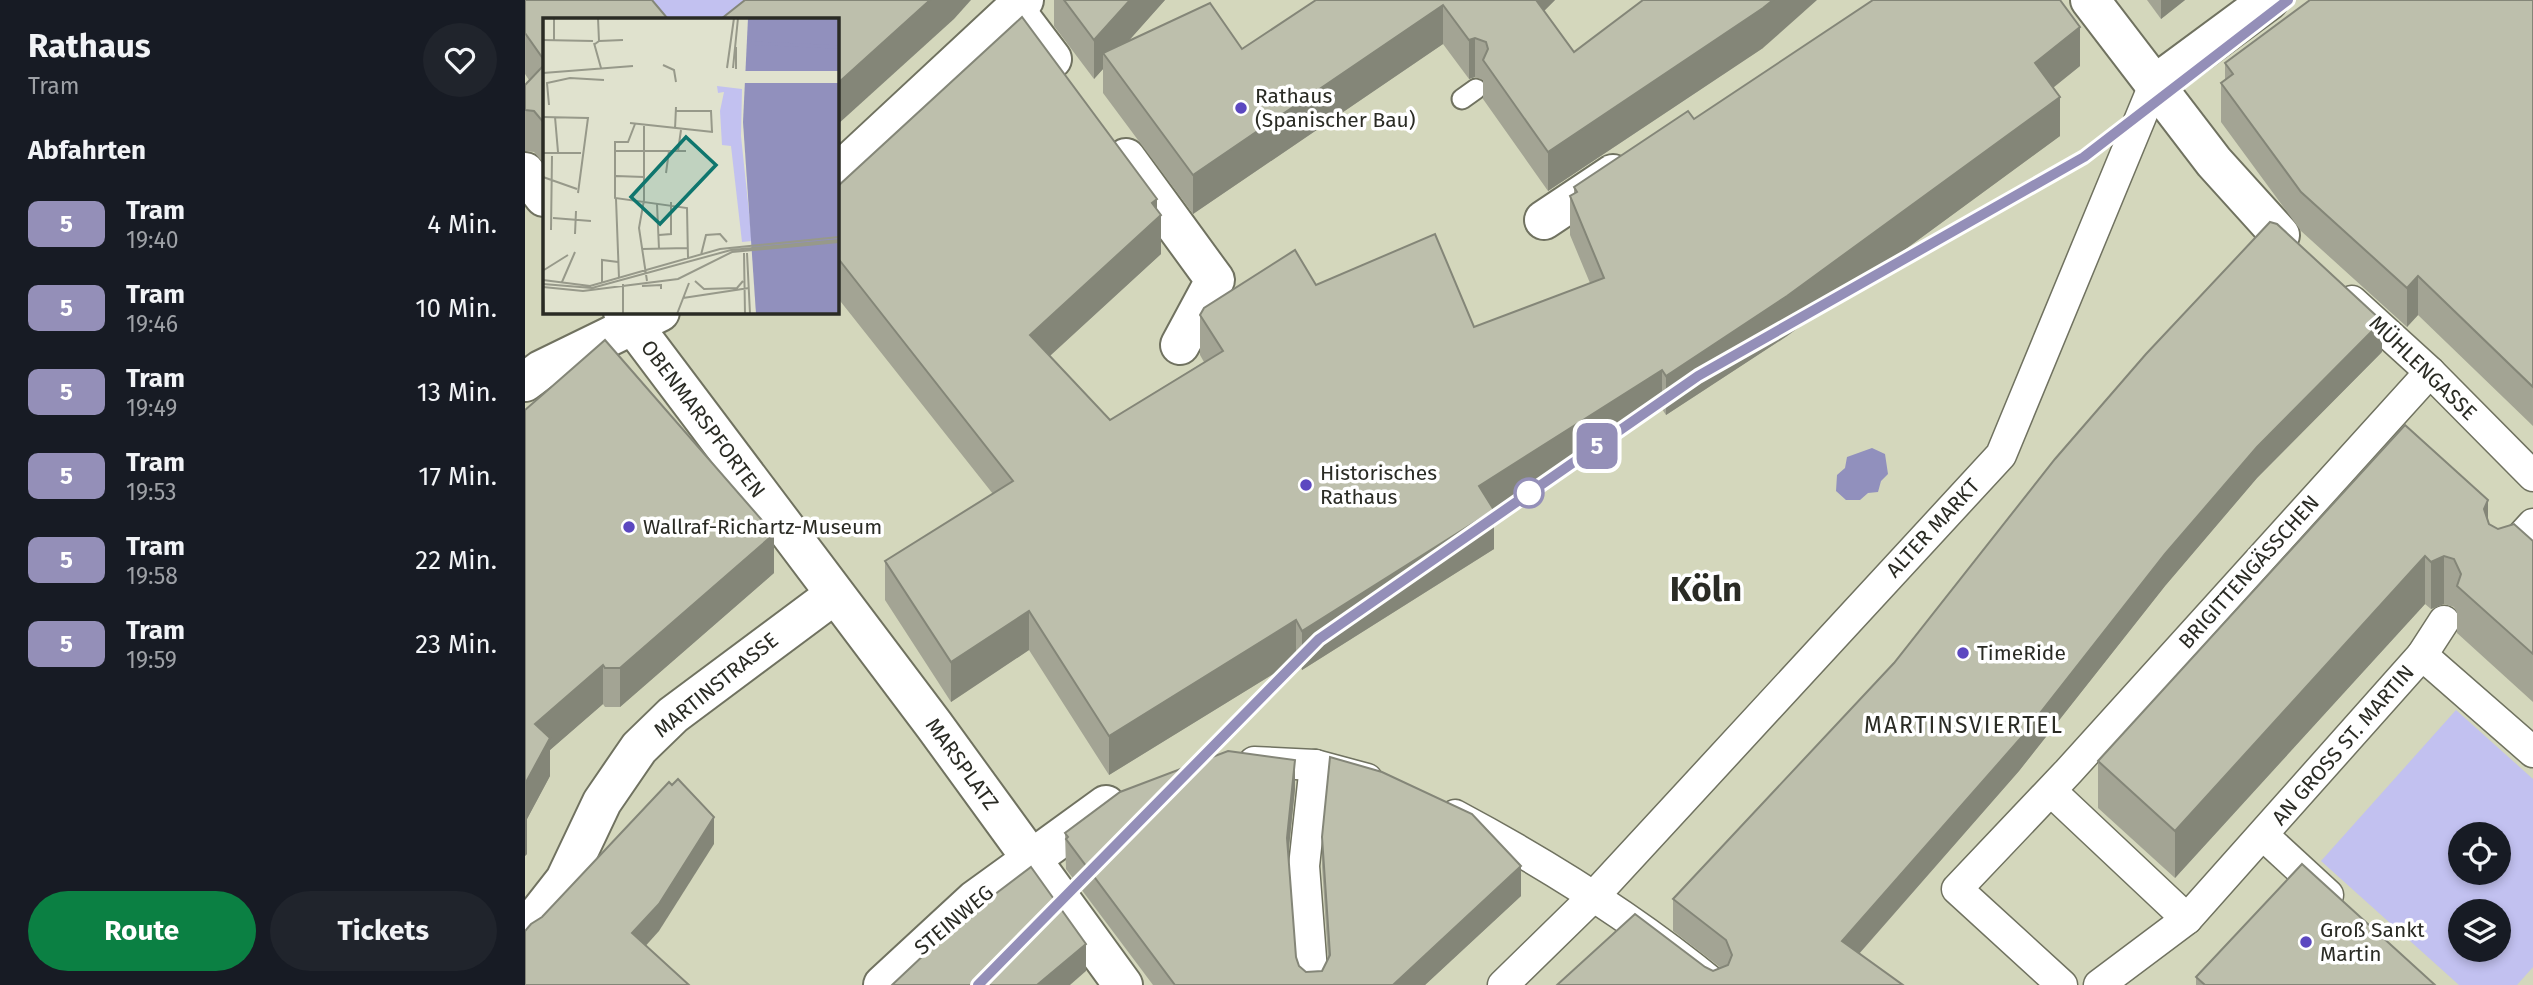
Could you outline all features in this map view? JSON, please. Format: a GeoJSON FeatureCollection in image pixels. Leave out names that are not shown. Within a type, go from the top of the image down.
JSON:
{"type":"FeatureCollection","features":[{"type":"Feature","properties":{"kind":"street"},"geometry":{"type":"LineString","coordinates":[[2090,0],[2214,162],[2292,246]]}},
{"type":"Feature","properties":{"kind":"street"},"geometry":{"type":"LineString","coordinates":[[2154,85],[2269,0]]}},
{"type":"Feature","properties":{"kind":"street"},"geometry":{"type":"LineString","coordinates":[[838,173],[1019,5],[1071,85]]}},
{"type":"Feature","properties":{"kind":"street","name":"ALTER MARKT"},"geometry":{"type":"LineString","coordinates":[[1503,985],[1594,896],[2001,455],[2154,85]]}},
{"type":"Feature","properties":{"kind":"street"},"geometry":{"type":"LineString","coordinates":[[1103,128],[1215,281],[1179,345]]}},
{"type":"Feature","properties":{"kind":"street"},"geometry":{"type":"LineString","coordinates":[[1545,220],[1643,154]]}},
{"type":"Feature","properties":{"kind":"street"},"geometry":{"type":"LineString","coordinates":[[525,172],[543,196]]}},
{"type":"Feature","properties":{"kind":"street","name":"MÜHLENGASSE"},"geometry":{"type":"LineString","coordinates":[[2334,284],[2430,372],[2533,475]]}},
{"type":"Feature","properties":{"kind":"street"},"geometry":{"type":"LineString","coordinates":[[525,382],[541,370],[639,316]]}},
{"type":"Feature","properties":{"kind":"street","name":"OBENMARSPFORTEN"},"geometry":{"type":"LineString","coordinates":[[639,316],[834,594]]}},
{"type":"Feature","properties":{"kind":"street","name":"BRIGITTENGÄSSCHEN"},"geometry":{"type":"LineString","coordinates":[[2060,782],[2430,372]]}},
{"type":"Feature","properties":{"kind":"street"},"geometry":{"type":"LineString","coordinates":[[2501,559],[2533,524]]}},
{"type":"Feature","properties":{"kind":"street","name":"MARSPLATZ"},"geometry":{"type":"LineString","coordinates":[[834,594],[934,725],[1123,985]]}},
{"type":"Feature","properties":{"kind":"street","name":"MARTINSTRASSE"},"geometry":{"type":"LineString","coordinates":[[525,932],[565,880],[602,802],[639,748],[673,715],[834,594]]}},
{"type":"Feature","properties":{"kind":"street","name":"AN GROSS ST. MARTIN"},"geometry":{"type":"LineString","coordinates":[[2099,985],[2187,919],[2264,836],[2422,655],[2444,621]]}},
{"type":"Feature","properties":{"kind":"street","name":"AN GROSS ST. MARTIN"},"geometry":{"type":"LineString","coordinates":[[2422,655],[2533,752]]}},
{"type":"Feature","properties":{"kind":"street"},"geometry":{"type":"LineString","coordinates":[[1227,761],[1315,765],[1397,790]]}},
{"type":"Feature","properties":{"kind":"street"},"geometry":{"type":"LineString","coordinates":[[1313,985],[1304,866],[1315,765]]}},
{"type":"Feature","properties":{"kind":"street"},"geometry":{"type":"LineString","coordinates":[[2061,985],[1957,889],[2060,782],[2187,919]]}},
{"type":"Feature","properties":{"kind":"street"},"geometry":{"type":"LineString","coordinates":[[1031,860],[1118,800]]}},
{"type":"Feature","properties":{"kind":"street"},"geometry":{"type":"LineString","coordinates":[[1433,804],[1495,836],[1594,896],[1662,941],[1715,985]]}},
{"type":"Feature","properties":{"kind":"street","name":"AN GROSS ST. MARTIN"},"geometry":{"type":"LineString","coordinates":[[2264,836],[2345,911]]}},
{"type":"Feature","properties":{"kind":"street","name":"STEINWEG"},"geometry":{"type":"LineString","coordinates":[[883,985],[975,900],[1031,860]]}},
{"type":"Feature","properties":{"kind":"shaded area"},"geometry":{"type":"Polygon","coordinates":[[[525,0],[2533,0],[2533,985],[525,985],[525,0]]]}},
{"type":"Feature","properties":{"kind":"shaded area"},"geometry":{"type":"Polygon","coordinates":[[[620,0],[794,0],[772,18],[633,18],[620,0]]]}},
{"type":"Feature","properties":{"kind":"shaded area"},"geometry":{"type":"Polygon","coordinates":[[[1872,448],[1885,454],[1888,474],[1881,481],[1878,492],[1868,493],[1860,500],[1846,500],[1836,491],[1837,475],[1845,468],[1847,457],[1872,448]]]}},
{"type":"Feature","properties":{"kind":"shaded area"},"geometry":{"type":"Polygon","coordinates":[[[2456,710],[2533,779],[2533,967],[2517,985],[2459,985],[2321,861],[2456,710]]]}},
{"type":"Feature","properties":{"kind":"building"},"geometry":{"type":"Polygon","coordinates":[[[525,0],[652,0],[667,18],[543,18],[543,59],[525,33],[525,0]]]}},
{"type":"Feature","properties":{"kind":"building"},"geometry":{"type":"Polygon","coordinates":[[[745,0],[930,0],[838,83],[838,18],[722,18],[745,0]]]}},
{"type":"Feature","properties":{"kind":"building"},"geometry":{"type":"Polygon","coordinates":[[[1064,0],[1130,0],[1094,40],[1064,0]]]}},
{"type":"Feature","properties":{"kind":"building"},"geometry":{"type":"Polygon","coordinates":[[[1316,0],[1536,0],[1574,52],[1643,0],[1773,0],[1548,152],[1483,60],[1488,49],[1486,42],[1475,38],[1469,40],[1443,5],[1193,175],[1103,53],[1210,3],[1242,49],[1316,0]]]}},
{"type":"Feature","properties":{"kind":"building"},"geometry":{"type":"Polygon","coordinates":[[[1873,0],[2060,0],[2080,27],[2035,63],[2060,97],[1787,296],[1666,376],[1662,370],[1479,486],[1494,510],[1302,631],[1296,620],[1109,736],[1029,611],[951,662],[885,561],[1013,481],[838,258],[838,186],[1022,17],[1157,199],[1152,203],[1161,215],[1030,335],[1110,420],[1223,351],[1200,315],[1204,308],[1295,250],[1316,285],[1435,234],[1474,327],[1604,278],[1570,196],[1577,192],[1574,187],[1688,111],[1694,119],[1873,0]]]}},
{"type":"Feature","properties":{"kind":"building"},"geometry":{"type":"Polygon","coordinates":[[[2310,0],[2533,0],[2533,387],[2418,276],[2407,288],[2301,192],[2221,83],[2233,74],[2225,63],[2310,0]]]}},
{"type":"Feature","properties":{"kind":"building"},"geometry":{"type":"Polygon","coordinates":[[[543,66],[543,122],[534,111],[525,110],[525,85],[543,66]]]}},
{"type":"Feature","properties":{"kind":"building"},"geometry":{"type":"Polygon","coordinates":[[[2270,222],[2277,224],[2382,321],[2257,447],[2165,554],[2019,740],[1842,941],[1903,985],[1557,985],[1635,914],[1705,967],[1713,971],[1728,965],[1732,955],[1726,940],[1673,899],[1894,663],[2055,459],[2146,354],[2270,222]]]}},
{"type":"Feature","properties":{"kind":"building","name":"Wallraf-Richartz-Museum"},"geometry":{"type":"Polygon","coordinates":[[[605,340],[774,534],[620,668],[605,668],[603,665],[535,724],[550,738],[525,784],[525,410],[605,340]]]}},
{"type":"Feature","properties":{"kind":"building"},"geometry":{"type":"Polygon","coordinates":[[[2405,425],[2488,500],[2484,509],[2489,524],[2498,529],[2514,524],[2533,541],[2533,654],[2457,586],[2461,574],[2454,559],[2444,556],[2431,562],[2425,556],[2175,831],[2098,761],[2405,425]]]}},
{"type":"Feature","properties":{"kind":"building"},"geometry":{"type":"Polygon","coordinates":[[[1228,751],[1295,760],[1287,838],[1296,957],[1299,966],[1306,972],[1322,971],[1330,955],[1322,837],[1330,757],[1382,772],[1472,814],[1521,866],[1393,985],[1175,985],[1066,839],[1068,837],[1065,833],[1120,792],[1228,751]]]}},
{"type":"Feature","properties":{"kind":"building"},"geometry":{"type":"Polygon","coordinates":[[[678,779],[714,817],[659,904],[632,933],[689,985],[525,985],[525,931],[542,917],[669,782],[672,785],[678,779]]]}},
{"type":"Feature","properties":{"kind":"building"},"geometry":{"type":"Polygon","coordinates":[[[2302,864],[2435,985],[2205,985],[2196,977],[2302,864]]]}},
{"type":"Feature","properties":{"kind":"building"},"geometry":{"type":"Polygon","coordinates":[[[1031,867],[1086,944],[1037,985],[892,985],[961,920],[1031,867]]]}},
{"type":"Feature","properties":{"kind":"tram line","name":"5"},"geometry":{"type":"LineString","coordinates":[[978,985],[1319,639],[1698,376],[2084,157],[2288,0]]}},
{"type":"Feature","properties":{"kind":"place","name":"Rathaus (Spanischer Bau)"},"geometry":{"type":"Point","coordinates":[1241,108]}},
{"type":"Feature","properties":{"kind":"place","name":"Historisches Rathaus"},"geometry":{"type":"Point","coordinates":[1306,485]}},
{"type":"Feature","properties":{"kind":"place","name":"Wallraf-Richartz-Museum"},"geometry":{"type":"Point","coordinates":[629,527]}},
{"type":"Feature","properties":{"kind":"place","name":"TimeRide"},"geometry":{"type":"Point","coordinates":[1963,653]}},
{"type":"Feature","properties":{"kind":"place","name":"Groß Sankt Martin"},"geometry":{"type":"Point","coordinates":[2306,942]}},
{"type":"Feature","properties":{"kind":"district","name":"Köln"},"geometry":{"type":"Point","coordinates":[1706,589]}},
{"type":"Feature","properties":{"kind":"district","name":"MARTINSVIERTEL"},"geometry":{"type":"Point","coordinates":[1964,725]}}]}
